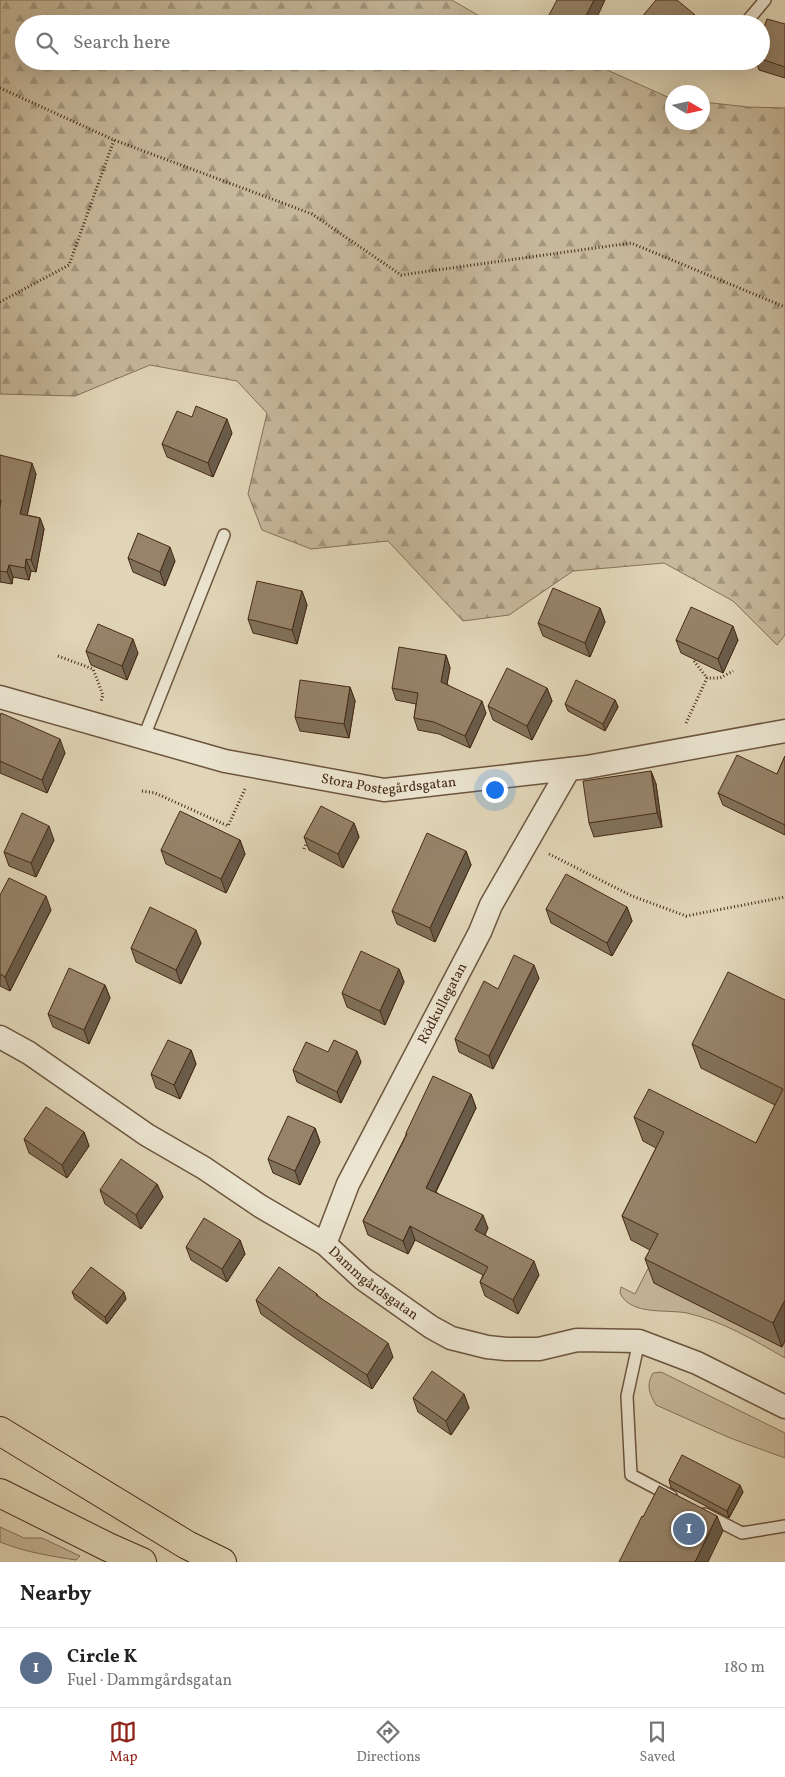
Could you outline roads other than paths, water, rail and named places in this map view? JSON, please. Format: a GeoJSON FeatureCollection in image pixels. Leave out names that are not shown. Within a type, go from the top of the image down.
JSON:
{"type":"FeatureCollection","features":[{"type":"Feature","properties":{"kind":"highway"},"geometry":{"type":"LineString","coordinates":[[0,1431],[187,1545],[222,1562]]}},
{"type":"Feature","properties":{"kind":"highway"},"geometry":{"type":"LineString","coordinates":[[0,1493],[142,1562]]}},
{"type":"Feature","properties":{"kind":"street","name":"Stora Postegårdsgatan"},"geometry":{"type":"LineString","coordinates":[[0,697],[224,761],[384,790],[569,769],[785,731]]}},
{"type":"Feature","properties":{"kind":"street","name":"Rödkullegatan"},"geometry":{"type":"LineString","coordinates":[[325,1244],[348,1184],[492,906],[569,769]]}},
{"type":"Feature","properties":{"kind":"street","name":"Dammgårdsgatan"},"geometry":{"type":"LineString","coordinates":[[0,1037],[29,1053],[147,1136],[204,1168],[260,1206],[325,1244],[362,1279],[431,1327],[451,1338],[486,1347],[506,1349],[539,1349],[577,1340],[639,1341],[698,1363],[785,1408]]}},
{"type":"Feature","properties":{"kind":"lane"},"geometry":{"type":"LineString","coordinates":[[752,15],[765,0]]}},
{"type":"Feature","properties":{"kind":"lane"},"geometry":{"type":"LineString","coordinates":[[143,739],[224,536]]}},
{"type":"Feature","properties":{"kind":"lane"},"geometry":{"type":"LineString","coordinates":[[639,1341],[627,1396],[631,1476],[742,1533],[785,1526]]}},
{"type":"Feature","properties":{"kind":"place","name":"Circle K"},"geometry":{"type":"Point","coordinates":[689,1529]}}]}
